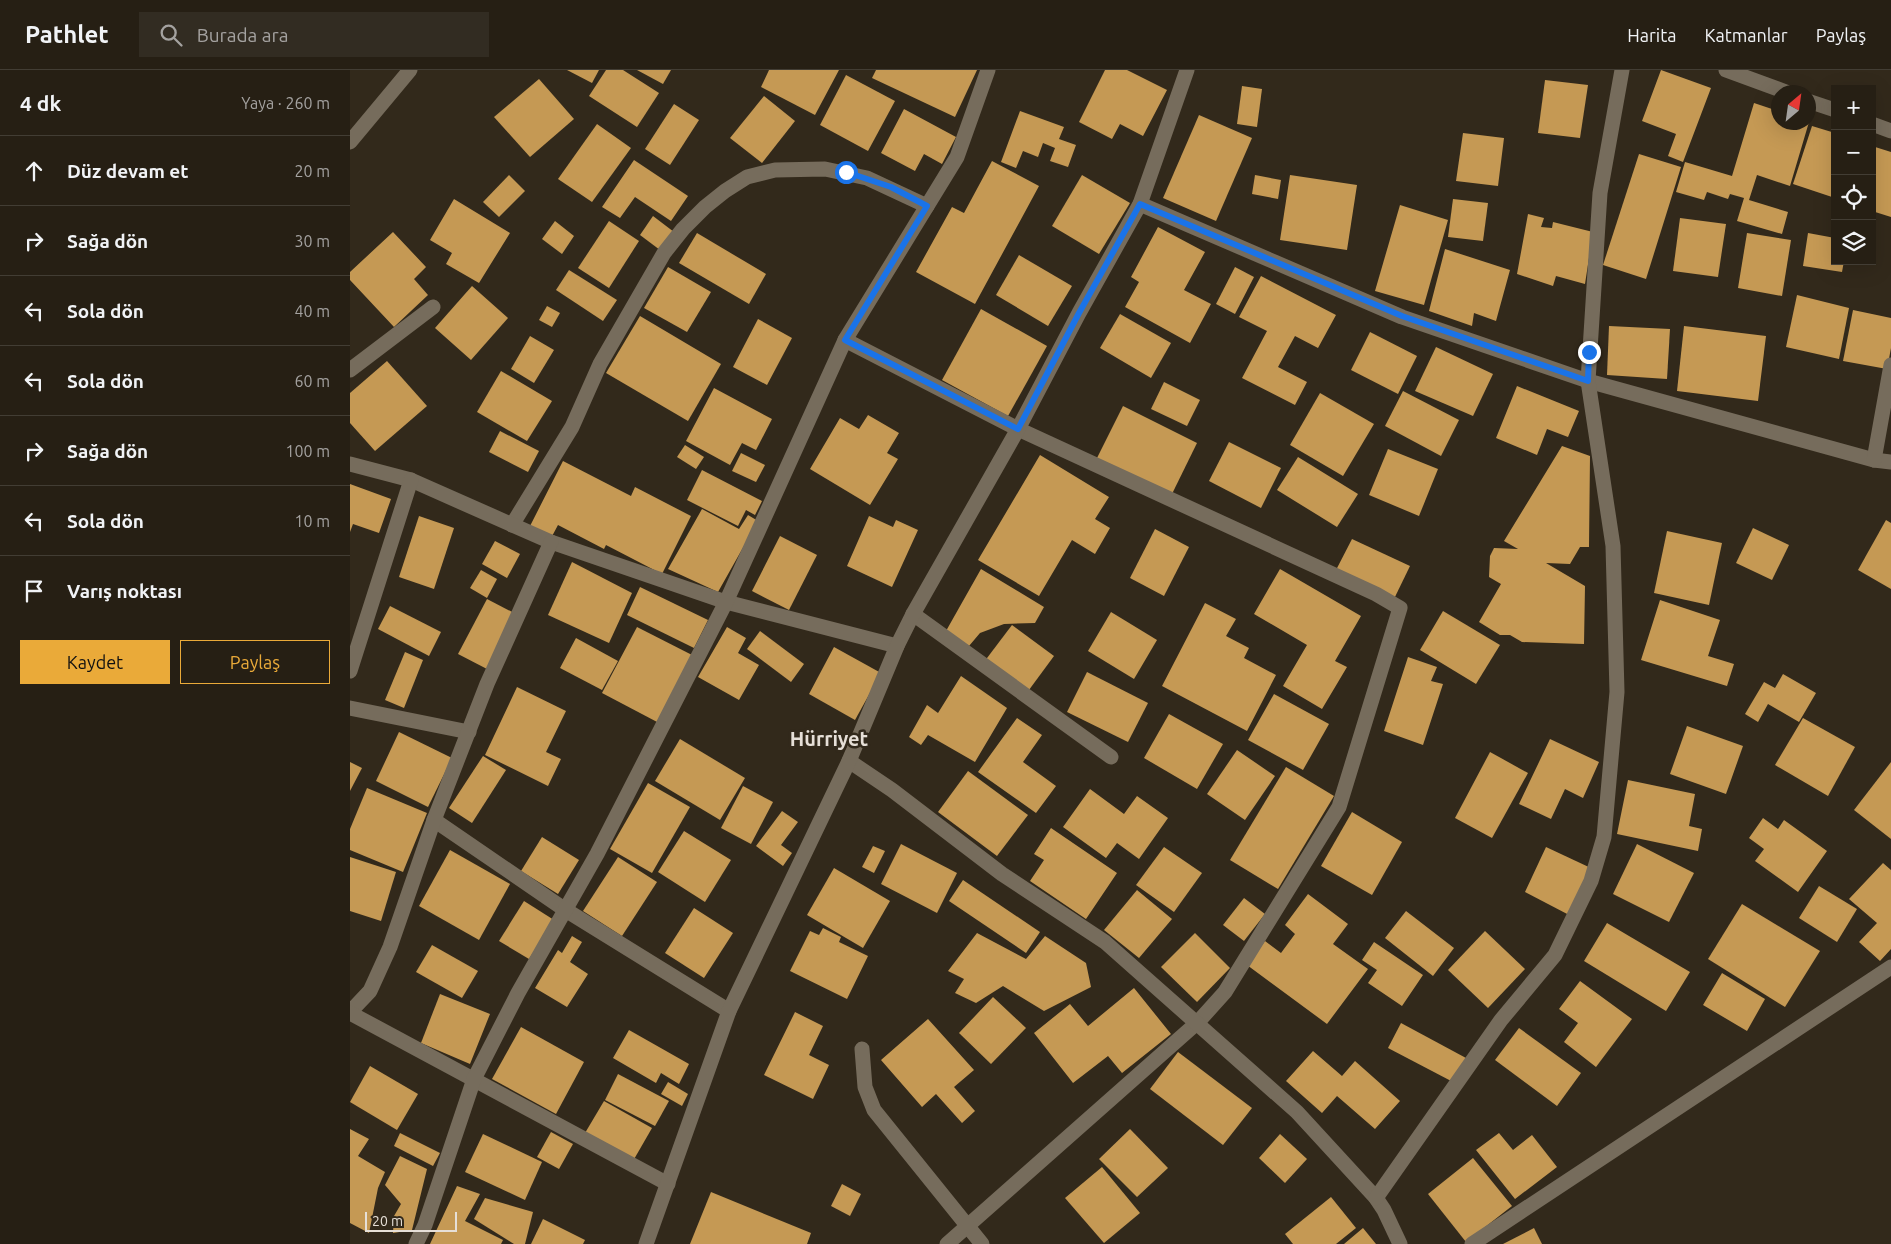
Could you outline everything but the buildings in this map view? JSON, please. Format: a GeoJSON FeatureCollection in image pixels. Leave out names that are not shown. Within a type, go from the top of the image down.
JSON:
{"type":"FeatureCollection","features":[{"type":"Feature","properties":{"kind":"street"},"geometry":{"type":"LineString","coordinates":[[350,142],[410,70]]}},
{"type":"Feature","properties":{"kind":"street"},"geometry":{"type":"LineString","coordinates":[[416,1244],[425,1226],[474,1079],[564,909],[597,854],[726,602],[845,340],[957,157],[988,70]]}},
{"type":"Feature","properties":{"kind":"street"},"geometry":{"type":"LineString","coordinates":[[646,1244],[730,1011],[849,760],[897,646],[1140,204],[1187,70]]}},
{"type":"Feature","properties":{"kind":"street"},"geometry":{"type":"LineString","coordinates":[[1376,1198],[1501,1020],[1555,956],[1591,881],[1604,837],[1617,692],[1613,556],[1602,460],[1588,381],[1600,193],[1622,70]]}},
{"type":"Feature","properties":{"kind":"street"},"geometry":{"type":"LineString","coordinates":[[1726,70],[1771,86]]}},
{"type":"Feature","properties":{"kind":"street"},"geometry":{"type":"LineString","coordinates":[[1816,104],[1831,109]]}},
{"type":"Feature","properties":{"kind":"street"},"geometry":{"type":"LineString","coordinates":[[1876,125],[1891,131]]}},
{"type":"Feature","properties":{"kind":"street"},"geometry":{"type":"LineString","coordinates":[[512,525],[572,427],[600,364],[664,253],[704,206],[747,177],[775,170],[825,169],[867,178],[927,206]]}},
{"type":"Feature","properties":{"kind":"street"},"geometry":{"type":"LineString","coordinates":[[1140,204],[1402,316],[1588,381],[1874,460],[1891,462]]}},
{"type":"Feature","properties":{"kind":"street"},"geometry":{"type":"LineString","coordinates":[[350,370],[433,307]]}},
{"type":"Feature","properties":{"kind":"street"},"geometry":{"type":"LineString","coordinates":[[845,340],[1018,429],[1376,594],[1400,608],[1339,807],[1225,992],[1198,1022],[947,1244]]}},
{"type":"Feature","properties":{"kind":"street"},"geometry":{"type":"LineString","coordinates":[[1874,460],[1891,365]]}},
{"type":"Feature","properties":{"kind":"street"},"geometry":{"type":"LineString","coordinates":[[350,464],[411,480],[551,542],[726,602],[897,646]]}},
{"type":"Feature","properties":{"kind":"street"},"geometry":{"type":"LineString","coordinates":[[350,671],[411,480]]}},
{"type":"Feature","properties":{"kind":"street"},"geometry":{"type":"LineString","coordinates":[[551,542],[487,684],[434,820],[390,947],[370,992],[350,1012],[668,1184]]}},
{"type":"Feature","properties":{"kind":"street"},"geometry":{"type":"LineString","coordinates":[[913,614],[1111,757]]}},
{"type":"Feature","properties":{"kind":"street"},"geometry":{"type":"LineString","coordinates":[[350,708],[469,732]]}},
{"type":"Feature","properties":{"kind":"street"},"geometry":{"type":"LineString","coordinates":[[849,760],[892,790],[1002,874],[1106,942],[1198,1022],[1297,1112],[1376,1198],[1384,1210],[1400,1244]]}},
{"type":"Feature","properties":{"kind":"street"},"geometry":{"type":"LineString","coordinates":[[434,820],[564,909],[730,1011]]}},
{"type":"Feature","properties":{"kind":"street"},"geometry":{"type":"LineString","coordinates":[[1472,1244],[1891,967]]}},
{"type":"Feature","properties":{"kind":"street"},"geometry":{"type":"LineString","coordinates":[[862,1048],[865,1087],[874,1110],[982,1244]]}},
{"type":"Feature","properties":{"kind":"district","name":"Hürriyet"},"geometry":{"type":"Point","coordinates":[829,739]}},
{"type":"Feature","properties":{"kind":"route"},"geometry":{"type":"LineString","coordinates":[[846,172],[891,187],[927,206],[845,340],[1018,429],[1079,313],[1140,204],[1402,316],[1588,381],[1589,352]]}}]}
